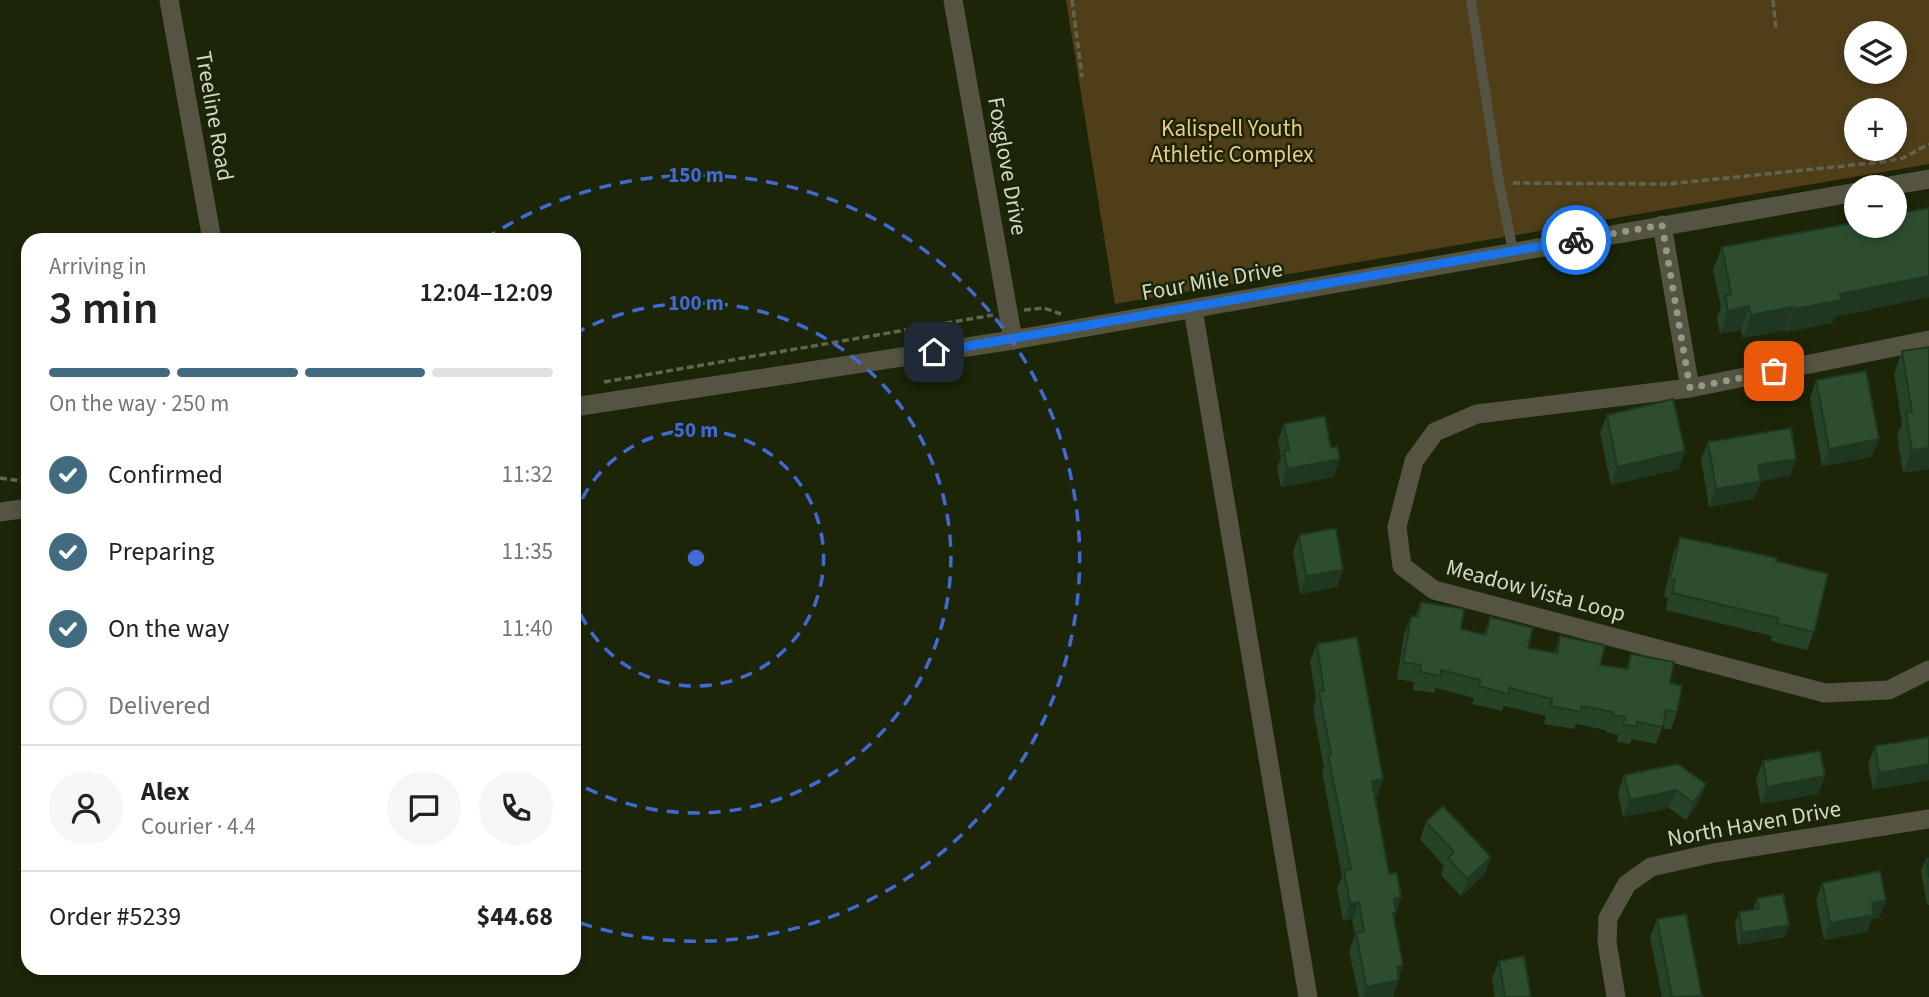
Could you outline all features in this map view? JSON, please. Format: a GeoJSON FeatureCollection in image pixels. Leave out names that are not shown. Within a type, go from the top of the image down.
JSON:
{"type":"FeatureCollection","features":[{"type":"Feature","properties":{"kind":"street","name":"Treeline Road"},"geometry":{"type":"LineString","coordinates":[[169,0],[211,233]]}},
{"type":"Feature","properties":{"kind":"street","name":"Foxglove Drive"},"geometry":{"type":"LineString","coordinates":[[953,0],[1013,340]]}},
{"type":"Feature","properties":{"kind":"street"},"geometry":{"type":"LineString","coordinates":[[1907,183],[1929,179]]}},
{"type":"Feature","properties":{"kind":"street","name":"Four Mile Drive"},"geometry":{"type":"LineString","coordinates":[[581,406],[1013,340],[1844,194]]}},
{"type":"Feature","properties":{"kind":"street"},"geometry":{"type":"LineString","coordinates":[[1662,225],[1690,388]]}},
{"type":"Feature","properties":{"kind":"street"},"geometry":{"type":"LineString","coordinates":[[1192,309],[1308,997]]}},
{"type":"Feature","properties":{"kind":"street","name":"Meadow Vista Loop"},"geometry":{"type":"LineString","coordinates":[[1929,340],[1690,388],[1477,414],[1435,432],[1415,461],[1397,527],[1402,565],[1434,590],[1825,693],[1889,690],[1929,670]]}},
{"type":"Feature","properties":{"kind":"street"},"geometry":{"type":"LineString","coordinates":[[0,512],[21,509]]}},
{"type":"Feature","properties":{"kind":"street","name":"North Haven Drive"},"geometry":{"type":"LineString","coordinates":[[1616,997],[1607,942],[1608,918],[1618,895],[1644,871],[1666,862],[1714,853],[1929,819]]}},
{"type":"Feature","properties":{"kind":"lane"},"geometry":{"type":"LineString","coordinates":[[1471,0],[1499,182],[1513,251]]}},
{"type":"Feature","properties":{"kind":"path"},"geometry":{"type":"LineString","coordinates":[[1072,0],[1082,77]]}},
{"type":"Feature","properties":{"kind":"path"},"geometry":{"type":"LineString","coordinates":[[1773,0],[1776,30]]}},
{"type":"Feature","properties":{"kind":"path"},"geometry":{"type":"LineString","coordinates":[[1499,182],[1668,184],[1883,162],[1903,158],[1929,144]]}},
{"type":"Feature","properties":{"kind":"path"},"geometry":{"type":"LineString","coordinates":[[599,383],[1008,312],[1044,308],[1073,320],[1080,328]]}},
{"type":"Feature","properties":{"kind":"path"},"geometry":{"type":"LineString","coordinates":[[0,478],[21,481]]}},
{"type":"Feature","properties":{"kind":"green space","name":"Kalispell Youth Athletic Complex"},"geometry":{"type":"Polygon","coordinates":[[[1066,0],[1929,0],[1929,164],[1865,175],[1844,175],[1844,179],[1115,304],[1066,0]]]}},
{"type":"Feature","properties":{"kind":"building"},"geometry":{"type":"Polygon","coordinates":[[[1929,208],[1929,276],[1840,294],[1841,300],[1794,309],[1793,307],[1751,315],[1749,306],[1728,311],[1725,295],[1731,294],[1722,247],[1844,224],[1844,238],[1907,238],[1907,212],[1929,208]]]}},
{"type":"Feature","properties":{"kind":"building"},"geometry":{"type":"Polygon","coordinates":[[[1929,347],[1929,448],[1912,450],[1906,413],[1912,412],[1902,351],[1929,347]]]}},
{"type":"Feature","properties":{"kind":"building"},"geometry":{"type":"Polygon","coordinates":[[[1866,371],[1879,439],[1829,449],[1816,380],[1866,371]]]}},
{"type":"Feature","properties":{"kind":"building"},"geometry":{"type":"Polygon","coordinates":[[[1673,399],[1685,451],[1617,467],[1607,415],[1673,399]]]}},
{"type":"Feature","properties":{"kind":"building"},"geometry":{"type":"Polygon","coordinates":[[[1325,416],[1331,448],[1337,446],[1340,459],[1287,469],[1284,451],[1289,450],[1284,424],[1325,416]]]}},
{"type":"Feature","properties":{"kind":"building"},"geometry":{"type":"Polygon","coordinates":[[[1791,428],[1796,459],[1758,465],[1761,481],[1716,489],[1708,442],[1791,428]]]}},
{"type":"Feature","properties":{"kind":"building"},"geometry":{"type":"Polygon","coordinates":[[[1336,528],[1343,570],[1306,576],[1299,535],[1336,528]]]}},
{"type":"Feature","properties":{"kind":"building"},"geometry":{"type":"Polygon","coordinates":[[[1680,537],[1777,558],[1776,561],[1828,574],[1814,632],[1777,623],[1778,618],[1672,593],[1675,580],[1670,579],[1680,537]]]}},
{"type":"Feature","properties":{"kind":"building"},"geometry":{"type":"Polygon","coordinates":[[[1421,602],[1464,609],[1461,629],[1486,635],[1490,617],[1533,628],[1528,648],[1557,653],[1560,636],[1605,645],[1600,665],[1628,669],[1631,654],[1674,662],[1670,683],[1682,686],[1677,712],[1666,710],[1663,727],[1637,722],[1636,727],[1623,724],[1625,717],[1612,715],[1613,712],[1582,706],[1581,712],[1551,706],[1552,699],[1510,688],[1508,694],[1479,686],[1480,680],[1441,670],[1441,676],[1420,672],[1421,665],[1403,662],[1411,616],[1418,617],[1421,602]]]}},
{"type":"Feature","properties":{"kind":"building"},"geometry":{"type":"Polygon","coordinates":[[[1357,637],[1383,779],[1372,781],[1389,874],[1397,873],[1401,897],[1394,899],[1396,912],[1393,913],[1403,965],[1397,967],[1399,980],[1366,987],[1356,933],[1364,932],[1359,902],[1350,903],[1344,871],[1351,869],[1328,755],[1331,754],[1319,692],[1324,691],[1317,644],[1357,637]]]}},
{"type":"Feature","properties":{"kind":"building"},"geometry":{"type":"Polygon","coordinates":[[[1929,737],[1929,764],[1879,773],[1875,746],[1929,737]]]}},
{"type":"Feature","properties":{"kind":"building"},"geometry":{"type":"Polygon","coordinates":[[[1820,751],[1825,776],[1767,787],[1763,761],[1820,751]]]}},
{"type":"Feature","properties":{"kind":"building"},"geometry":{"type":"Polygon","coordinates":[[[1678,764],[1706,784],[1693,803],[1676,790],[1630,800],[1624,775],[1678,764]]]}},
{"type":"Feature","properties":{"kind":"building"},"geometry":{"type":"Polygon","coordinates":[[[1443,806],[1491,857],[1467,879],[1448,858],[1454,852],[1426,822],[1443,806]]]}},
{"type":"Feature","properties":{"kind":"building"},"geometry":{"type":"Polygon","coordinates":[[[1880,871],[1886,900],[1872,903],[1874,915],[1830,923],[1822,883],[1880,871]]]}},
{"type":"Feature","properties":{"kind":"building"},"geometry":{"type":"Polygon","coordinates":[[[1783,894],[1789,925],[1742,933],[1739,912],[1759,909],[1757,898],[1783,894]]]}},
{"type":"Feature","properties":{"kind":"building"},"geometry":{"type":"Polygon","coordinates":[[[1686,914],[1702,996],[1672,997],[1657,919],[1686,914]]]}},
{"type":"Feature","properties":{"kind":"building"},"geometry":{"type":"Polygon","coordinates":[[[1524,956],[1531,997],[1505,997],[1499,961],[1524,956]]]}},
{"type":"Feature","properties":{"kind":"way so far"},"geometry":{"type":"LineString","coordinates":[[1576,240],[1662,225],[1690,388],[1774,371]]}},
{"type":"Feature","properties":{"kind":"route"},"geometry":{"type":"LineString","coordinates":[[934,352],[1172,313],[1576,240]]}}]}
